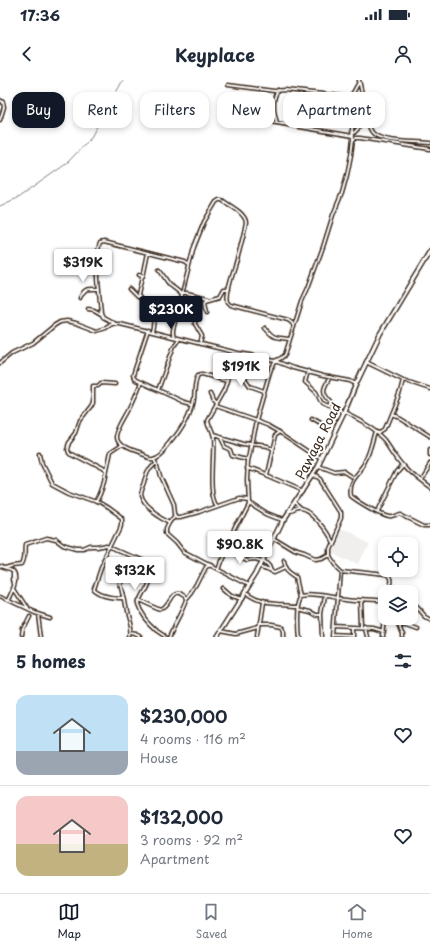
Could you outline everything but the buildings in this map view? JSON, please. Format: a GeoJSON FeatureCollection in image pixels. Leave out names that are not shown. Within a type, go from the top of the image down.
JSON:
{"type":"FeatureCollection","features":[{"type":"Feature","properties":{"kind":"main road","name":"Pawaga Road"},"geometry":{"type":"LineString","coordinates":[[217,637],[242,599],[261,566],[283,520],[318,467],[344,415],[356,384],[382,328],[430,250]]}},
{"type":"Feature","properties":{"kind":"street"},"geometry":{"type":"LineString","coordinates":[[353,92],[359,80]]}},
{"type":"Feature","properties":{"kind":"street"},"geometry":{"type":"LineString","coordinates":[[359,80],[362,92]]}},
{"type":"Feature","properties":{"kind":"street"},"geometry":{"type":"LineString","coordinates":[[228,85],[274,91],[285,90],[304,92]]}},
{"type":"Feature","properties":{"kind":"street"},"geometry":{"type":"LineString","coordinates":[[278,90],[274,98],[276,123],[352,135]]}},
{"type":"Feature","properties":{"kind":"street"},"geometry":{"type":"LineString","coordinates":[[0,100],[3,102],[4,107],[0,120]]}},
{"type":"Feature","properties":{"kind":"street"},"geometry":{"type":"LineString","coordinates":[[286,365],[284,356],[302,301],[324,247],[333,215],[342,193],[348,171],[353,128]]}},
{"type":"Feature","properties":{"kind":"street"},"geometry":{"type":"LineString","coordinates":[[352,135],[359,128]]}},
{"type":"Feature","properties":{"kind":"street"},"geometry":{"type":"LineString","coordinates":[[370,128],[372,133],[380,138],[395,141],[430,143]]}},
{"type":"Feature","properties":{"kind":"street"},"geometry":{"type":"LineString","coordinates":[[352,140],[360,138],[430,149]]}},
{"type":"Feature","properties":{"kind":"street"},"geometry":{"type":"LineString","coordinates":[[174,338],[173,330],[194,247],[204,222],[216,202],[219,200],[222,200],[243,216],[246,222],[228,289],[227,299],[229,303],[288,320],[294,327]]}},
{"type":"Feature","properties":{"kind":"street"},"geometry":{"type":"LineString","coordinates":[[101,314],[98,251],[100,243],[104,242],[185,262],[189,266]]}},
{"type":"Feature","properties":{"kind":"street"},"geometry":{"type":"LineString","coordinates":[[138,297],[148,253]]}},
{"type":"Feature","properties":{"kind":"street"},"geometry":{"type":"LineString","coordinates":[[160,270],[162,272],[161,274],[168,283],[182,294]]}},
{"type":"Feature","properties":{"kind":"street"},"geometry":{"type":"LineString","coordinates":[[139,275],[142,276],[142,278]]}},
{"type":"Feature","properties":{"kind":"street"},"geometry":{"type":"LineString","coordinates":[[80,298],[85,290],[99,289]]}},
{"type":"Feature","properties":{"kind":"street"},"geometry":{"type":"LineString","coordinates":[[129,289],[150,307],[153,312],[152,332]]}},
{"type":"Feature","properties":{"kind":"street"},"geometry":{"type":"LineString","coordinates":[[207,312],[205,301],[220,296],[224,289],[228,289]]}},
{"type":"Feature","properties":{"kind":"street"},"geometry":{"type":"LineString","coordinates":[[182,294],[187,292],[209,299]]}},
{"type":"Feature","properties":{"kind":"street"},"geometry":{"type":"LineString","coordinates":[[88,309],[94,310],[115,324]]}},
{"type":"Feature","properties":{"kind":"street"},"geometry":{"type":"LineString","coordinates":[[195,313],[195,324],[202,336],[200,344]]}},
{"type":"Feature","properties":{"kind":"street"},"geometry":{"type":"LineString","coordinates":[[0,363],[12,353],[32,343],[60,322],[67,321],[76,323],[97,331],[112,324],[120,324],[276,361],[330,377],[350,381],[356,384]]}},
{"type":"Feature","properties":{"kind":"street"},"geometry":{"type":"LineString","coordinates":[[265,328],[277,338],[290,339]]}},
{"type":"Feature","properties":{"kind":"street"},"geometry":{"type":"LineString","coordinates":[[148,330],[133,376],[135,379],[187,404],[192,404]]}},
{"type":"Feature","properties":{"kind":"street"},"geometry":{"type":"LineString","coordinates":[[158,390],[174,346],[179,339]]}},
{"type":"Feature","properties":{"kind":"street"},"geometry":{"type":"LineString","coordinates":[[218,505],[213,491],[212,435],[207,420],[224,390],[234,352]]}},
{"type":"Feature","properties":{"kind":"street"},"geometry":{"type":"LineString","coordinates":[[216,569],[248,500],[247,468],[256,420],[270,370],[276,361],[284,356]]}},
{"type":"Feature","properties":{"kind":"street"},"geometry":{"type":"LineString","coordinates":[[231,362],[243,375],[250,386],[264,391]]}},
{"type":"Feature","properties":{"kind":"street"},"geometry":{"type":"LineString","coordinates":[[366,362],[403,380],[430,388]]}},
{"type":"Feature","properties":{"kind":"street"},"geometry":{"type":"LineString","coordinates":[[308,371],[305,382],[316,392],[322,404],[340,411],[344,415],[365,424],[378,432],[403,464],[430,487]]}},
{"type":"Feature","properties":{"kind":"street"},"geometry":{"type":"LineString","coordinates":[[141,382],[131,407],[117,435],[117,439],[122,446],[129,450],[148,457],[154,457],[162,452],[172,440],[191,410],[194,400],[195,381],[198,375],[202,374],[227,381]]}},
{"type":"Feature","properties":{"kind":"street"},"geometry":{"type":"LineString","coordinates":[[330,377],[326,383],[324,391],[325,396],[331,402],[330,408],[336,429]]}},
{"type":"Feature","properties":{"kind":"street"},"geometry":{"type":"LineString","coordinates":[[403,380],[400,392],[385,429],[378,432],[367,462],[354,478],[351,486],[351,496],[366,506],[386,516],[392,516],[400,513],[424,524],[430,525]]}},
{"type":"Feature","properties":{"kind":"street"},"geometry":{"type":"LineString","coordinates":[[106,473],[70,453],[66,448],[76,433],[80,421],[93,403],[93,386],[98,386],[101,383],[114,384]]}},
{"type":"Feature","properties":{"kind":"street"},"geometry":{"type":"LineString","coordinates":[[210,394],[215,405],[269,425],[322,459]]}},
{"type":"Feature","properties":{"kind":"street"},"geometry":{"type":"LineString","coordinates":[[391,414],[430,437]]}},
{"type":"Feature","properties":{"kind":"street"},"geometry":{"type":"LineString","coordinates":[[311,420],[323,427],[328,424],[334,425]]}},
{"type":"Feature","properties":{"kind":"street"},"geometry":{"type":"LineString","coordinates":[[266,475],[275,435],[280,431]]}},
{"type":"Feature","properties":{"kind":"street"},"geometry":{"type":"LineString","coordinates":[[212,435],[266,448],[271,451]]}},
{"type":"Feature","properties":{"kind":"street"},"geometry":{"type":"LineString","coordinates":[[220,437],[224,446],[231,448],[233,455],[248,459]]}},
{"type":"Feature","properties":{"kind":"street"},"geometry":{"type":"LineString","coordinates":[[96,502],[104,483],[110,454],[122,446]]}},
{"type":"Feature","properties":{"kind":"street"},"geometry":{"type":"LineString","coordinates":[[430,450],[430,455]]}},
{"type":"Feature","properties":{"kind":"street"},"geometry":{"type":"LineString","coordinates":[[40,453],[42,463],[52,483],[96,502],[120,517],[122,521],[121,527],[101,568],[94,589],[102,595],[114,598],[124,598]]}},
{"type":"Feature","properties":{"kind":"street"},"geometry":{"type":"LineString","coordinates":[[154,457],[173,503],[176,515]]}},
{"type":"Feature","properties":{"kind":"street"},"geometry":{"type":"LineString","coordinates":[[156,461],[145,477],[140,498],[150,510],[170,523]]}},
{"type":"Feature","properties":{"kind":"street"},"geometry":{"type":"LineString","coordinates":[[420,480],[430,463]]}},
{"type":"Feature","properties":{"kind":"street"},"geometry":{"type":"LineString","coordinates":[[377,511],[397,471],[403,464]]}},
{"type":"Feature","properties":{"kind":"street"},"geometry":{"type":"LineString","coordinates":[[318,467],[334,473],[344,472],[354,478]]}},
{"type":"Feature","properties":{"kind":"street"},"geometry":{"type":"LineString","coordinates":[[247,468],[302,491]]}},
{"type":"Feature","properties":{"kind":"street"},"geometry":{"type":"LineString","coordinates":[[313,475],[320,479],[341,512],[341,518],[328,547],[328,554],[333,562],[340,570],[387,575],[392,581],[391,585]]}},
{"type":"Feature","properties":{"kind":"street"},"geometry":{"type":"LineString","coordinates":[[176,515],[181,517],[202,512],[239,498],[248,500],[267,514],[283,520]]}},
{"type":"Feature","properties":{"kind":"street"},"geometry":{"type":"LineString","coordinates":[[294,504],[317,520],[324,529],[330,541]]}},
{"type":"Feature","properties":{"kind":"street"},"geometry":{"type":"LineString","coordinates":[[288,514],[302,511]]}},
{"type":"Feature","properties":{"kind":"street"},"geometry":{"type":"LineString","coordinates":[[176,515],[167,529],[168,534],[177,543],[181,550],[249,586]]}},
{"type":"Feature","properties":{"kind":"street"},"geometry":{"type":"LineString","coordinates":[[6,568],[22,565],[25,556],[25,544],[44,538],[56,540],[64,546],[78,550],[106,545],[112,546],[151,564],[153,567],[137,604],[141,612],[157,630],[166,637]]}},
{"type":"Feature","properties":{"kind":"street"},"geometry":{"type":"LineString","coordinates":[[274,539],[297,553],[315,560],[321,559],[328,554]]}},
{"type":"Feature","properties":{"kind":"street"},"geometry":{"type":"LineString","coordinates":[[224,549],[247,560],[263,560],[270,566],[272,571]]}},
{"type":"Feature","properties":{"kind":"street"},"geometry":{"type":"LineString","coordinates":[[284,561],[289,572],[297,577],[301,595],[297,606],[298,637]]}},
{"type":"Feature","properties":{"kind":"street"},"geometry":{"type":"LineString","coordinates":[[169,637],[186,600],[197,585],[206,567],[210,565]]}},
{"type":"Feature","properties":{"kind":"street"},"geometry":{"type":"LineString","coordinates":[[0,566],[14,572],[14,586],[9,600]]}},
{"type":"Feature","properties":{"kind":"street"},"geometry":{"type":"LineString","coordinates":[[261,566],[275,572],[286,567]]}},
{"type":"Feature","properties":{"kind":"street"},"geometry":{"type":"LineString","coordinates":[[138,567],[125,570],[119,574],[126,613],[131,629],[130,636],[135,634],[140,637]]}},
{"type":"Feature","properties":{"kind":"street"},"geometry":{"type":"LineString","coordinates":[[340,570],[335,637],[354,637],[354,628]]}},
{"type":"Feature","properties":{"kind":"street"},"geometry":{"type":"LineString","coordinates":[[14,586],[27,608]]}},
{"type":"Feature","properties":{"kind":"street"},"geometry":{"type":"LineString","coordinates":[[224,589],[232,596],[242,599]]}},
{"type":"Feature","properties":{"kind":"street"},"geometry":{"type":"LineString","coordinates":[[245,593],[262,603],[297,606],[317,614],[322,614]]}},
{"type":"Feature","properties":{"kind":"street"},"geometry":{"type":"LineString","coordinates":[[138,600],[160,610],[164,608],[175,594],[183,596],[186,600]]}},
{"type":"Feature","properties":{"kind":"street"},"geometry":{"type":"LineString","coordinates":[[301,595],[306,594],[378,601]]}},
{"type":"Feature","properties":{"kind":"street"},"geometry":{"type":"LineString","coordinates":[[0,596],[50,617]]}},
{"type":"Feature","properties":{"kind":"street"},"geometry":{"type":"LineString","coordinates":[[323,637],[322,614],[325,596]]}},
{"type":"Feature","properties":{"kind":"street"},"geometry":{"type":"LineString","coordinates":[[362,600],[364,628],[368,637]]}},
{"type":"Feature","properties":{"kind":"street"},"geometry":{"type":"LineString","coordinates":[[257,637],[262,603]]}},
{"type":"Feature","properties":{"kind":"street"},"geometry":{"type":"LineString","coordinates":[[418,609],[424,616],[430,619]]}},
{"type":"Feature","properties":{"kind":"street"},"geometry":{"type":"LineString","coordinates":[[38,613],[41,637]]}},
{"type":"Feature","properties":{"kind":"street"},"geometry":{"type":"LineString","coordinates":[[21,637],[22,630],[29,616]]}},
{"type":"Feature","properties":{"kind":"street"},"geometry":{"type":"LineString","coordinates":[[221,631],[236,634],[258,627],[271,625],[281,627],[283,637]]}},
{"type":"Feature","properties":{"kind":"street"},"geometry":{"type":"LineString","coordinates":[[383,637],[384,625]]}},
{"type":"Feature","properties":{"kind":"street"},"geometry":{"type":"LineString","coordinates":[[399,625],[402,636]]}},
{"type":"Feature","properties":{"kind":"street"},"geometry":{"type":"LineString","coordinates":[[410,625],[416,627]]}},
{"type":"Feature","properties":{"kind":"street"},"geometry":{"type":"LineString","coordinates":[[336,627],[374,629],[384,632]]}},
{"type":"Feature","properties":{"kind":"shaded area"},"geometry":{"type":"Polygon","coordinates":[[[339,529],[368,542],[358,564],[329,551],[339,529]]]}},
{"type":"Feature","properties":{"kind":"waterway"},"geometry":{"type":"LineString","coordinates":[[0,206],[19,197],[66,164],[90,139],[123,80]]}}]}
